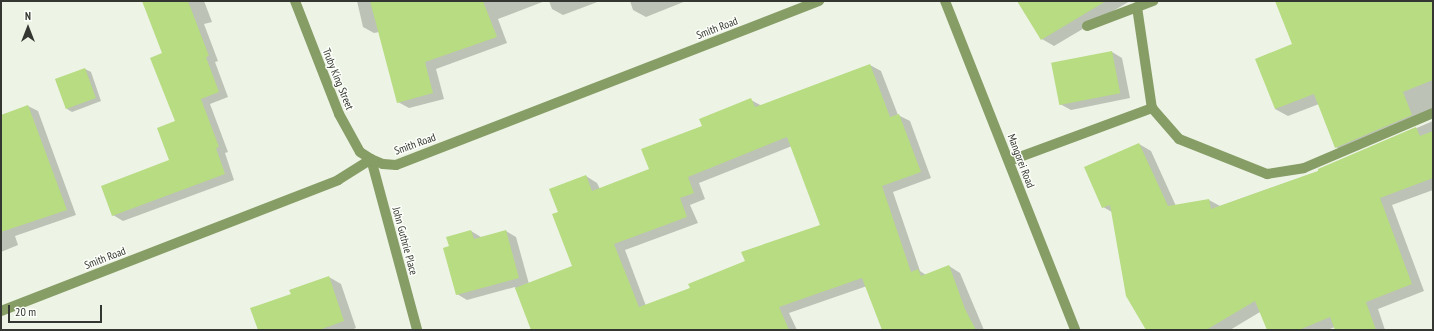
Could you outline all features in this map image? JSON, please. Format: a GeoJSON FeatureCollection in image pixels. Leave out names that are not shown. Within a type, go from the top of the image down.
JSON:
{"type":"FeatureCollection","features":[{"type":"Feature","properties":{"kind":"street","name":"Truby King Street"},"geometry":{"type":"LineString","coordinates":[[295,1],[339,114],[360,152],[370,159]]}},
{"type":"Feature","properties":{"kind":"street","name":"Smith Road"},"geometry":{"type":"LineString","coordinates":[[1,311],[338,180],[370,159],[383,164],[396,165],[819,1]]}},
{"type":"Feature","properties":{"kind":"street","name":"Mangorei Road"},"geometry":{"type":"LineString","coordinates":[[945,1],[1075,330]]}},
{"type":"Feature","properties":{"kind":"street"},"geometry":{"type":"LineString","coordinates":[[1087,26],[1153,1]]}},
{"type":"Feature","properties":{"kind":"street"},"geometry":{"type":"LineString","coordinates":[[1138,7],[1152,108],[1179,139],[1267,174],[1304,168],[1433,113]]}},
{"type":"Feature","properties":{"kind":"street"},"geometry":{"type":"LineString","coordinates":[[1009,161],[1152,108]]}},
{"type":"Feature","properties":{"kind":"street","name":"John Guthrie Place"},"geometry":{"type":"LineString","coordinates":[[370,159],[417,330]]}},
{"type":"Feature","properties":{"kind":"building"},"geometry":{"type":"Polygon","coordinates":[[[142,1],[188,1],[209,56],[206,57],[219,92],[201,99],[219,147],[216,148],[225,174],[112,216],[101,186],[169,160],[157,128],[175,121],[150,58],[162,53],[142,1]]]}},
{"type":"Feature","properties":{"kind":"building"},"geometry":{"type":"Polygon","coordinates":[[[370,1],[483,1],[497,37],[425,62],[433,93],[397,103],[370,1]]]}},
{"type":"Feature","properties":{"kind":"building"},"geometry":{"type":"Polygon","coordinates":[[[1017,1],[1106,1],[1041,40],[1017,1]]]}},
{"type":"Feature","properties":{"kind":"building"},"geometry":{"type":"Polygon","coordinates":[[[1275,1],[1433,1],[1433,80],[1403,92],[1412,115],[1335,148],[1314,94],[1275,109],[1255,59],[1292,44],[1275,1]]]}},
{"type":"Feature","properties":{"kind":"building"},"geometry":{"type":"Polygon","coordinates":[[[1112,51],[1120,93],[1059,105],[1051,63],[1112,51]]]}},
{"type":"Feature","properties":{"kind":"building"},"geometry":{"type":"Polygon","coordinates":[[[870,64],[890,117],[899,114],[921,172],[882,186],[911,272],[918,269],[921,276],[949,265],[965,309],[976,330],[882,330],[862,278],[779,307],[789,330],[531,330],[515,288],[572,266],[552,214],[558,212],[549,189],[586,175],[592,191],[649,169],[641,149],[702,126],[699,119],[751,98],[755,107],[870,64]],[[787,137],[688,177],[694,193],[680,198],[687,217],[614,244],[639,307],[690,288],[688,284],[745,261],[741,252],[820,225],[787,137]]]}},
{"type":"Feature","properties":{"kind":"building"},"geometry":{"type":"Polygon","coordinates":[[[85,68],[96,98],[66,109],[55,79],[85,68]]]}},
{"type":"Feature","properties":{"kind":"building"},"geometry":{"type":"Polygon","coordinates":[[[28,105],[67,210],[1,232],[1,115],[28,105]]]}},
{"type":"Feature","properties":{"kind":"building"},"geometry":{"type":"Polygon","coordinates":[[[1416,127],[1420,136],[1433,131],[1433,178],[1380,198],[1412,284],[1366,302],[1376,330],[1335,330],[1330,317],[1299,330],[1267,330],[1255,301],[1206,330],[1146,330],[1126,296],[1110,205],[1102,208],[1084,167],[1139,143],[1168,206],[1209,199],[1211,209],[1318,171],[1318,169],[1416,127]]]}},
{"type":"Feature","properties":{"kind":"building"},"geometry":{"type":"Polygon","coordinates":[[[471,230],[474,239],[506,230],[519,278],[456,295],[443,248],[449,246],[446,237],[471,230]]]}},
{"type":"Feature","properties":{"kind":"building"},"geometry":{"type":"Polygon","coordinates":[[[329,276],[344,321],[319,330],[258,330],[250,308],[291,294],[289,290],[329,276]]]}}]}
